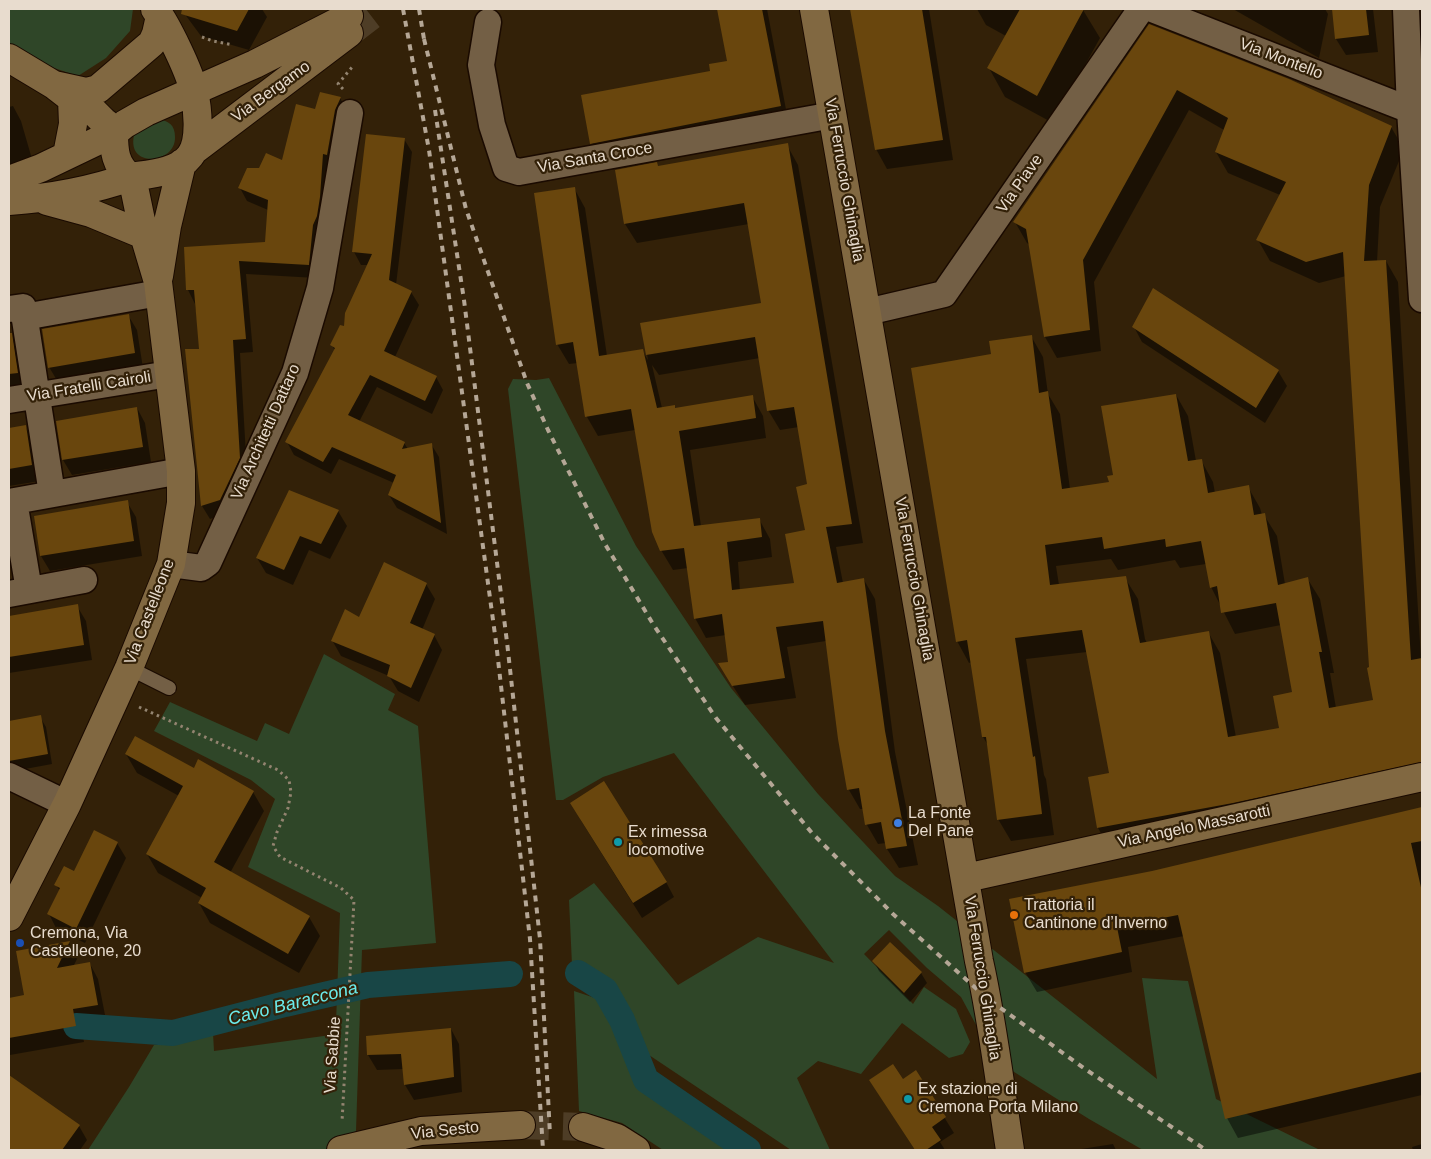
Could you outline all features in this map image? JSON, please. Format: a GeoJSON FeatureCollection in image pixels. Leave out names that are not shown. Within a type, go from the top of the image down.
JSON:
{"type":"FeatureCollection","features":[{"type":"Feature","properties":{"kind":"main road","name":"Via Ferruccio Ghinaglia"},"geometry":{"type":"LineString","coordinates":[[814,9],[979,961],[988,999],[995,1060],[1010,1150]]}},
{"type":"Feature","properties":{"kind":"main road","name":"Via Castelleone"},"geometry":{"type":"LineString","coordinates":[[158,12],[194,91],[198,130],[167,226],[158,288]]}},
{"type":"Feature","properties":{"kind":"main road"},"geometry":{"type":"LineString","coordinates":[[63,92],[86,92],[98,89],[152,43],[156,34],[158,12]]}},
{"type":"Feature","properties":{"kind":"main road","name":"Via Bergamo"},"geometry":{"type":"LineString","coordinates":[[162,106],[349,24],[190,154]]}},
{"type":"Feature","properties":{"kind":"main road"},"geometry":{"type":"LineString","coordinates":[[9,58],[87,105],[115,132],[115,156],[122,171],[131,177]]}},
{"type":"Feature","properties":{"kind":"main road"},"geometry":{"type":"LineString","coordinates":[[63,92],[73,124],[67,155]]}},
{"type":"Feature","properties":{"kind":"main road"},"geometry":{"type":"LineString","coordinates":[[9,180],[41,168],[115,132],[135,117],[162,106],[191,135],[190,154],[158,173],[131,177],[103,186],[40,199],[9,201]]}},
{"type":"Feature","properties":{"kind":"main road","name":"Via Castelleone"},"geometry":{"type":"LineString","coordinates":[[9,917],[68,804],[129,668],[170,564],[181,503],[181,471],[158,288],[131,177]]}},
{"type":"Feature","properties":{"kind":"main road"},"geometry":{"type":"LineString","coordinates":[[40,199],[91,213],[144,235]]}},
{"type":"Feature","properties":{"kind":"main road","name":"Via Angelo Massarotti"},"geometry":{"type":"LineString","coordinates":[[966,878],[1422,777]]}},
{"type":"Feature","properties":{"kind":"main road","name":"Via Sesto"},"geometry":{"type":"LineString","coordinates":[[341,1140],[422,1131],[521,1125]]}},
{"type":"Feature","properties":{"kind":"main road"},"geometry":{"type":"LineString","coordinates":[[583,1127],[617,1138],[636,1150]]}},
{"type":"Feature","properties":{"kind":"street","name":"Via Piave"},"geometry":{"type":"LineString","coordinates":[[867,312],[944,294],[1141,9]]}},
{"type":"Feature","properties":{"kind":"street","name":"Via Montello"},"geometry":{"type":"LineString","coordinates":[[1152,9],[1410,110]]}},
{"type":"Feature","properties":{"kind":"street"},"geometry":{"type":"LineString","coordinates":[[1406,9],[1410,110],[1422,299]]}},
{"type":"Feature","properties":{"kind":"street","name":"Via Santa Croce"},"geometry":{"type":"LineString","coordinates":[[488,22],[480,65],[492,125],[506,168],[519,172],[833,115]]}},
{"type":"Feature","properties":{"kind":"street","name":"Via Architetti Dattaro"},"geometry":{"type":"LineString","coordinates":[[170,564],[201,568],[208,563],[295,373],[320,288],[349,103]]}},
{"type":"Feature","properties":{"kind":"street"},"geometry":{"type":"LineString","coordinates":[[52,494],[36,396],[19,311],[158,288]]}},
{"type":"Feature","properties":{"kind":"street","name":"Via Fratelli Cairoli"},"geometry":{"type":"LineString","coordinates":[[9,400],[169,374]]}},
{"type":"Feature","properties":{"kind":"street"},"geometry":{"type":"LineString","coordinates":[[84,580],[19,592],[12,501],[181,471]]}},
{"type":"Feature","properties":{"kind":"street"},"geometry":{"type":"LineString","coordinates":[[9,776],[68,804]]}},
{"type":"Feature","properties":{"kind":"lane"},"geometry":{"type":"LineString","coordinates":[[129,668],[169,688]]}},
{"type":"Feature","properties":{"kind":"path"},"geometry":{"type":"LineString","coordinates":[[197,35],[213,41],[239,46]]}},
{"type":"Feature","properties":{"kind":"path"},"geometry":{"type":"LineString","coordinates":[[349,103],[338,84],[355,63]]}},
{"type":"Feature","properties":{"kind":"path","name":"Via Sabbie"},"geometry":{"type":"LineString","coordinates":[[341,1140],[351,962]]}},
{"type":"Feature","properties":{"kind":"green space"},"geometry":{"type":"Polygon","coordinates":[[[9,9],[133,9],[130,31],[106,58],[78,76],[15,55],[9,51],[9,9]]]}},
{"type":"Feature","properties":{"kind":"green space"},"geometry":{"type":"Polygon","coordinates":[[[158,119],[168,122],[173,127],[175,137],[173,146],[160,157],[151,159],[143,157],[136,152],[133,144],[135,132],[158,119]]]}},
{"type":"Feature","properties":{"kind":"green space"},"geometry":{"type":"Polygon","coordinates":[[[549,378],[636,546],[731,688],[818,794],[895,876],[938,906],[1157,1079],[1142,978],[1188,981],[1216,1099],[1320,1150],[1143,1150],[1089,1119],[995,1060],[961,997],[927,968],[889,930],[864,954],[913,1004],[924,987],[956,1009],[970,1042],[963,1054],[949,1058],[902,1023],[861,1074],[818,1061],[797,1078],[830,1150],[791,1150],[649,1055],[615,985],[572,965],[569,900],[594,883],[678,985],[758,937],[834,963],[674,753],[603,777],[563,800],[556,800],[508,389],[513,379],[536,380],[549,378]]]}},
{"type":"Feature","properties":{"kind":"green space"},"geometry":{"type":"Polygon","coordinates":[[[324,654],[395,694],[388,710],[418,726],[436,943],[362,950],[356,1131],[324,1150],[88,1150],[154,1045],[179,1044],[213,1033],[214,1051],[331,1035],[336,1023],[340,913],[248,867],[275,799],[251,780],[154,731],[170,702],[257,741],[265,723],[289,734],[324,654]]]}},
{"type":"Feature","properties":{"kind":"green space"},"geometry":{"type":"Polygon","coordinates":[[[574,991],[601,1000],[623,1053],[644,1093],[728,1150],[663,1150],[622,1123],[579,1111],[574,991]]]}},
{"type":"Feature","properties":{"kind":"building"},"geometry":{"type":"Polygon","coordinates":[[[182,9],[249,9],[237,31],[181,14],[182,9]]]}},
{"type":"Feature","properties":{"kind":"building"},"geometry":{"type":"Polygon","coordinates":[[[717,9],[762,9],[781,106],[590,144],[581,95],[710,71],[709,64],[727,61],[717,9]]]}},
{"type":"Feature","properties":{"kind":"building"},"geometry":{"type":"Polygon","coordinates":[[[850,9],[922,9],[943,140],[875,150],[850,9]]]}},
{"type":"Feature","properties":{"kind":"building"},"geometry":{"type":"Polygon","coordinates":[[[1020,9],[1084,9],[1037,96],[987,68],[1020,9]]]}},
{"type":"Feature","properties":{"kind":"building"},"geometry":{"type":"Polygon","coordinates":[[[1332,9],[1366,9],[1369,35],[1335,39],[1332,9]]]}},
{"type":"Feature","properties":{"kind":"building"},"geometry":{"type":"Polygon","coordinates":[[[1149,24],[1289,79],[1392,126],[1369,185],[1364,261],[1386,260],[1411,660],[1422,658],[1422,762],[1233,803],[1097,828],[1088,777],[1109,773],[1082,630],[1015,638],[1033,757],[1035,756],[1042,814],[997,820],[986,737],[982,737],[967,640],[956,642],[911,368],[991,354],[989,341],[1032,335],[1039,393],[1048,391],[1062,489],[1109,482],[1107,476],[1113,475],[1101,406],[1176,394],[1188,461],[1202,459],[1208,493],[1249,485],[1254,515],[1265,513],[1278,585],[1308,577],[1322,652],[1319,652],[1329,708],[1373,700],[1367,668],[1369,667],[1343,252],[1306,262],[1256,240],[1286,182],[1215,152],[1228,118],[1177,90],[1083,260],[1090,330],[1044,337],[1026,229],[1013,222],[1149,24]],[[1102,537],[1045,545],[1050,585],[1126,576],[1140,643],[1209,631],[1228,737],[1279,728],[1273,696],[1292,692],[1276,603],[1221,613],[1217,586],[1210,588],[1201,541],[1166,547],[1165,539],[1104,549],[1102,537]]]}},
{"type":"Feature","properties":{"kind":"building"},"geometry":{"type":"Polygon","coordinates":[[[320,92],[341,97],[335,110],[327,155],[323,154],[320,197],[317,216],[313,225],[309,265],[239,261],[246,339],[233,340],[240,458],[220,500],[201,506],[185,349],[199,349],[194,290],[186,290],[184,247],[265,242],[268,200],[238,188],[247,168],[259,168],[266,153],[282,160],[296,104],[315,109],[320,92]]]}},
{"type":"Feature","properties":{"kind":"building"},"geometry":{"type":"Polygon","coordinates":[[[366,134],[405,138],[389,280],[412,291],[384,351],[437,376],[425,401],[370,375],[348,415],[405,442],[402,449],[432,443],[441,523],[388,495],[396,475],[332,447],[323,462],[285,442],[335,348],[330,345],[340,325],[344,326],[345,313],[372,254],[352,252],[366,134]]]}},
{"type":"Feature","properties":{"kind":"building"},"geometry":{"type":"Polygon","coordinates":[[[788,143],[852,524],[826,527],[837,583],[864,578],[885,731],[907,846],[886,849],[881,822],[865,825],[859,788],[847,790],[838,739],[823,621],[776,627],[785,678],[732,686],[718,663],[728,662],[722,614],[694,619],[684,548],[660,551],[652,532],[631,409],[585,417],[573,342],[556,345],[534,193],[575,187],[599,356],[643,349],[657,408],[675,405],[675,408],[753,395],[756,418],[679,431],[694,526],[760,518],[762,537],[727,542],[732,590],[794,583],[785,534],[805,530],[796,487],[807,484],[794,407],[767,411],[755,337],[646,355],[640,323],[761,303],[744,203],[624,224],[615,170],[657,162],[658,166],[788,143]]]}},
{"type":"Feature","properties":{"kind":"building"},"geometry":{"type":"Polygon","coordinates":[[[1153,288],[1279,370],[1256,408],[1132,327],[1153,288]]]}},
{"type":"Feature","properties":{"kind":"building"},"geometry":{"type":"Polygon","coordinates":[[[129,314],[135,353],[48,368],[42,329],[129,314]]]}},
{"type":"Feature","properties":{"kind":"building"},"geometry":{"type":"Polygon","coordinates":[[[9,333],[12,333],[18,373],[9,374],[9,333]]]}},
{"type":"Feature","properties":{"kind":"building"},"geometry":{"type":"Polygon","coordinates":[[[137,407],[143,447],[62,460],[56,421],[137,407]]]}},
{"type":"Feature","properties":{"kind":"building"},"geometry":{"type":"Polygon","coordinates":[[[26,425],[32,465],[9,469],[9,428],[26,425]]]}},
{"type":"Feature","properties":{"kind":"building"},"geometry":{"type":"Polygon","coordinates":[[[289,490],[339,510],[321,544],[300,536],[284,570],[256,558],[289,490]]]}},
{"type":"Feature","properties":{"kind":"building"},"geometry":{"type":"Polygon","coordinates":[[[128,500],[134,541],[40,556],[34,516],[128,500]]]}},
{"type":"Feature","properties":{"kind":"building"},"geometry":{"type":"Polygon","coordinates":[[[384,562],[427,583],[410,623],[435,634],[411,688],[387,676],[390,665],[331,641],[345,609],[359,617],[384,562]]]}},
{"type":"Feature","properties":{"kind":"building"},"geometry":{"type":"Polygon","coordinates":[[[78,604],[84,645],[9,657],[9,616],[78,604]]]}},
{"type":"Feature","properties":{"kind":"building"},"geometry":{"type":"Polygon","coordinates":[[[41,715],[48,754],[9,761],[9,721],[41,715]]]}},
{"type":"Feature","properties":{"kind":"building"},"geometry":{"type":"Polygon","coordinates":[[[135,736],[194,768],[198,759],[254,791],[214,862],[310,916],[288,954],[198,903],[206,888],[146,854],[183,786],[125,754],[135,736]]]}},
{"type":"Feature","properties":{"kind":"building","name":"Ex rimessa locomotive"},"geometry":{"type":"Polygon","coordinates":[[[604,781],[667,882],[633,903],[570,803],[604,781]]]}},
{"type":"Feature","properties":{"kind":"building"},"geometry":{"type":"Polygon","coordinates":[[[1422,807],[1422,841],[1411,843],[1422,892],[1422,1072],[1225,1119],[1178,915],[1117,927],[1122,952],[1024,973],[1009,899],[1152,871],[1422,807]]]}},
{"type":"Feature","properties":{"kind":"building"},"geometry":{"type":"Polygon","coordinates":[[[94,830],[118,842],[76,929],[47,914],[60,888],[54,885],[64,866],[74,871],[94,830]]]}},
{"type":"Feature","properties":{"kind":"building"},"geometry":{"type":"Polygon","coordinates":[[[70,941],[57,968],[90,962],[98,1005],[73,1009],[76,1026],[9,1038],[9,998],[24,995],[16,951],[70,941]]]}},
{"type":"Feature","properties":{"kind":"building"},"geometry":{"type":"Polygon","coordinates":[[[890,942],[922,972],[904,993],[872,961],[890,942]]]}},
{"type":"Feature","properties":{"kind":"building"},"geometry":{"type":"Polygon","coordinates":[[[451,1028],[454,1077],[404,1085],[401,1054],[367,1055],[366,1036],[451,1028]]]}},
{"type":"Feature","properties":{"kind":"building","name":"Ex stazione di Cremona Porta Milano"},"geometry":{"type":"Polygon","coordinates":[[[893,1064],[903,1079],[916,1070],[946,1117],[932,1127],[941,1140],[926,1150],[915,1150],[869,1080],[893,1064]]]}},
{"type":"Feature","properties":{"kind":"building"},"geometry":{"type":"Polygon","coordinates":[[[9,1075],[80,1125],[62,1150],[9,1150],[9,1075]]]}},
{"type":"Feature","properties":{"kind":"waterway","name":"Cavo Baraccona"},"geometry":{"type":"LineString","coordinates":[[578,973],[605,990],[622,1020],[646,1080],[748,1150]]}},
{"type":"Feature","properties":{"kind":"waterway","name":"Cavo Baraccona"},"geometry":{"type":"LineString","coordinates":[[76,1026],[173,1033],[368,985],[510,974]]}},
{"type":"Feature","properties":{"kind":"tunnel"},"geometry":{"type":"LineString","coordinates":[[349,33],[380,9]]}},
{"type":"Feature","properties":{"kind":"tunnel"},"geometry":{"type":"LineString","coordinates":[[521,1125],[583,1127]]}},
{"type":"Feature","properties":{"kind":"railway"},"geometry":{"type":"LineString","coordinates":[[403,9],[429,150],[496,642],[530,939],[543,1150]]}},
{"type":"Feature","properties":{"kind":"railway"},"geometry":{"type":"LineString","coordinates":[[419,9],[425,45]]}},
{"type":"Feature","properties":{"kind":"railway"},"geometry":{"type":"LineString","coordinates":[[424,39],[466,209],[527,383],[548,430],[605,544],[653,624],[716,718],[812,833],[893,914],[988,999],[1088,1071],[1206,1150]]}},
{"type":"Feature","properties":{"kind":"railway"},"geometry":{"type":"LineString","coordinates":[[435,110],[464,300],[507,642],[540,939],[550,1135]]}},
{"type":"Feature","properties":{"kind":"place","name":"La Fonte Del Pane"},"geometry":{"type":"Point","coordinates":[898,823]}},
{"type":"Feature","properties":{"kind":"place","name":"Ex rimessa locomotive"},"geometry":{"type":"Point","coordinates":[618,842]}},
{"type":"Feature","properties":{"kind":"place","name":"Trattoria il Cantinone d’Inverno"},"geometry":{"type":"Point","coordinates":[1014,915]}},
{"type":"Feature","properties":{"kind":"place","name":"Cremona, Via Castelleone, 20"},"geometry":{"type":"Point","coordinates":[20,943]}},
{"type":"Feature","properties":{"kind":"place","name":"Ex stazione di Cremona Porta Milano"},"geometry":{"type":"Point","coordinates":[908,1099]}}]}
